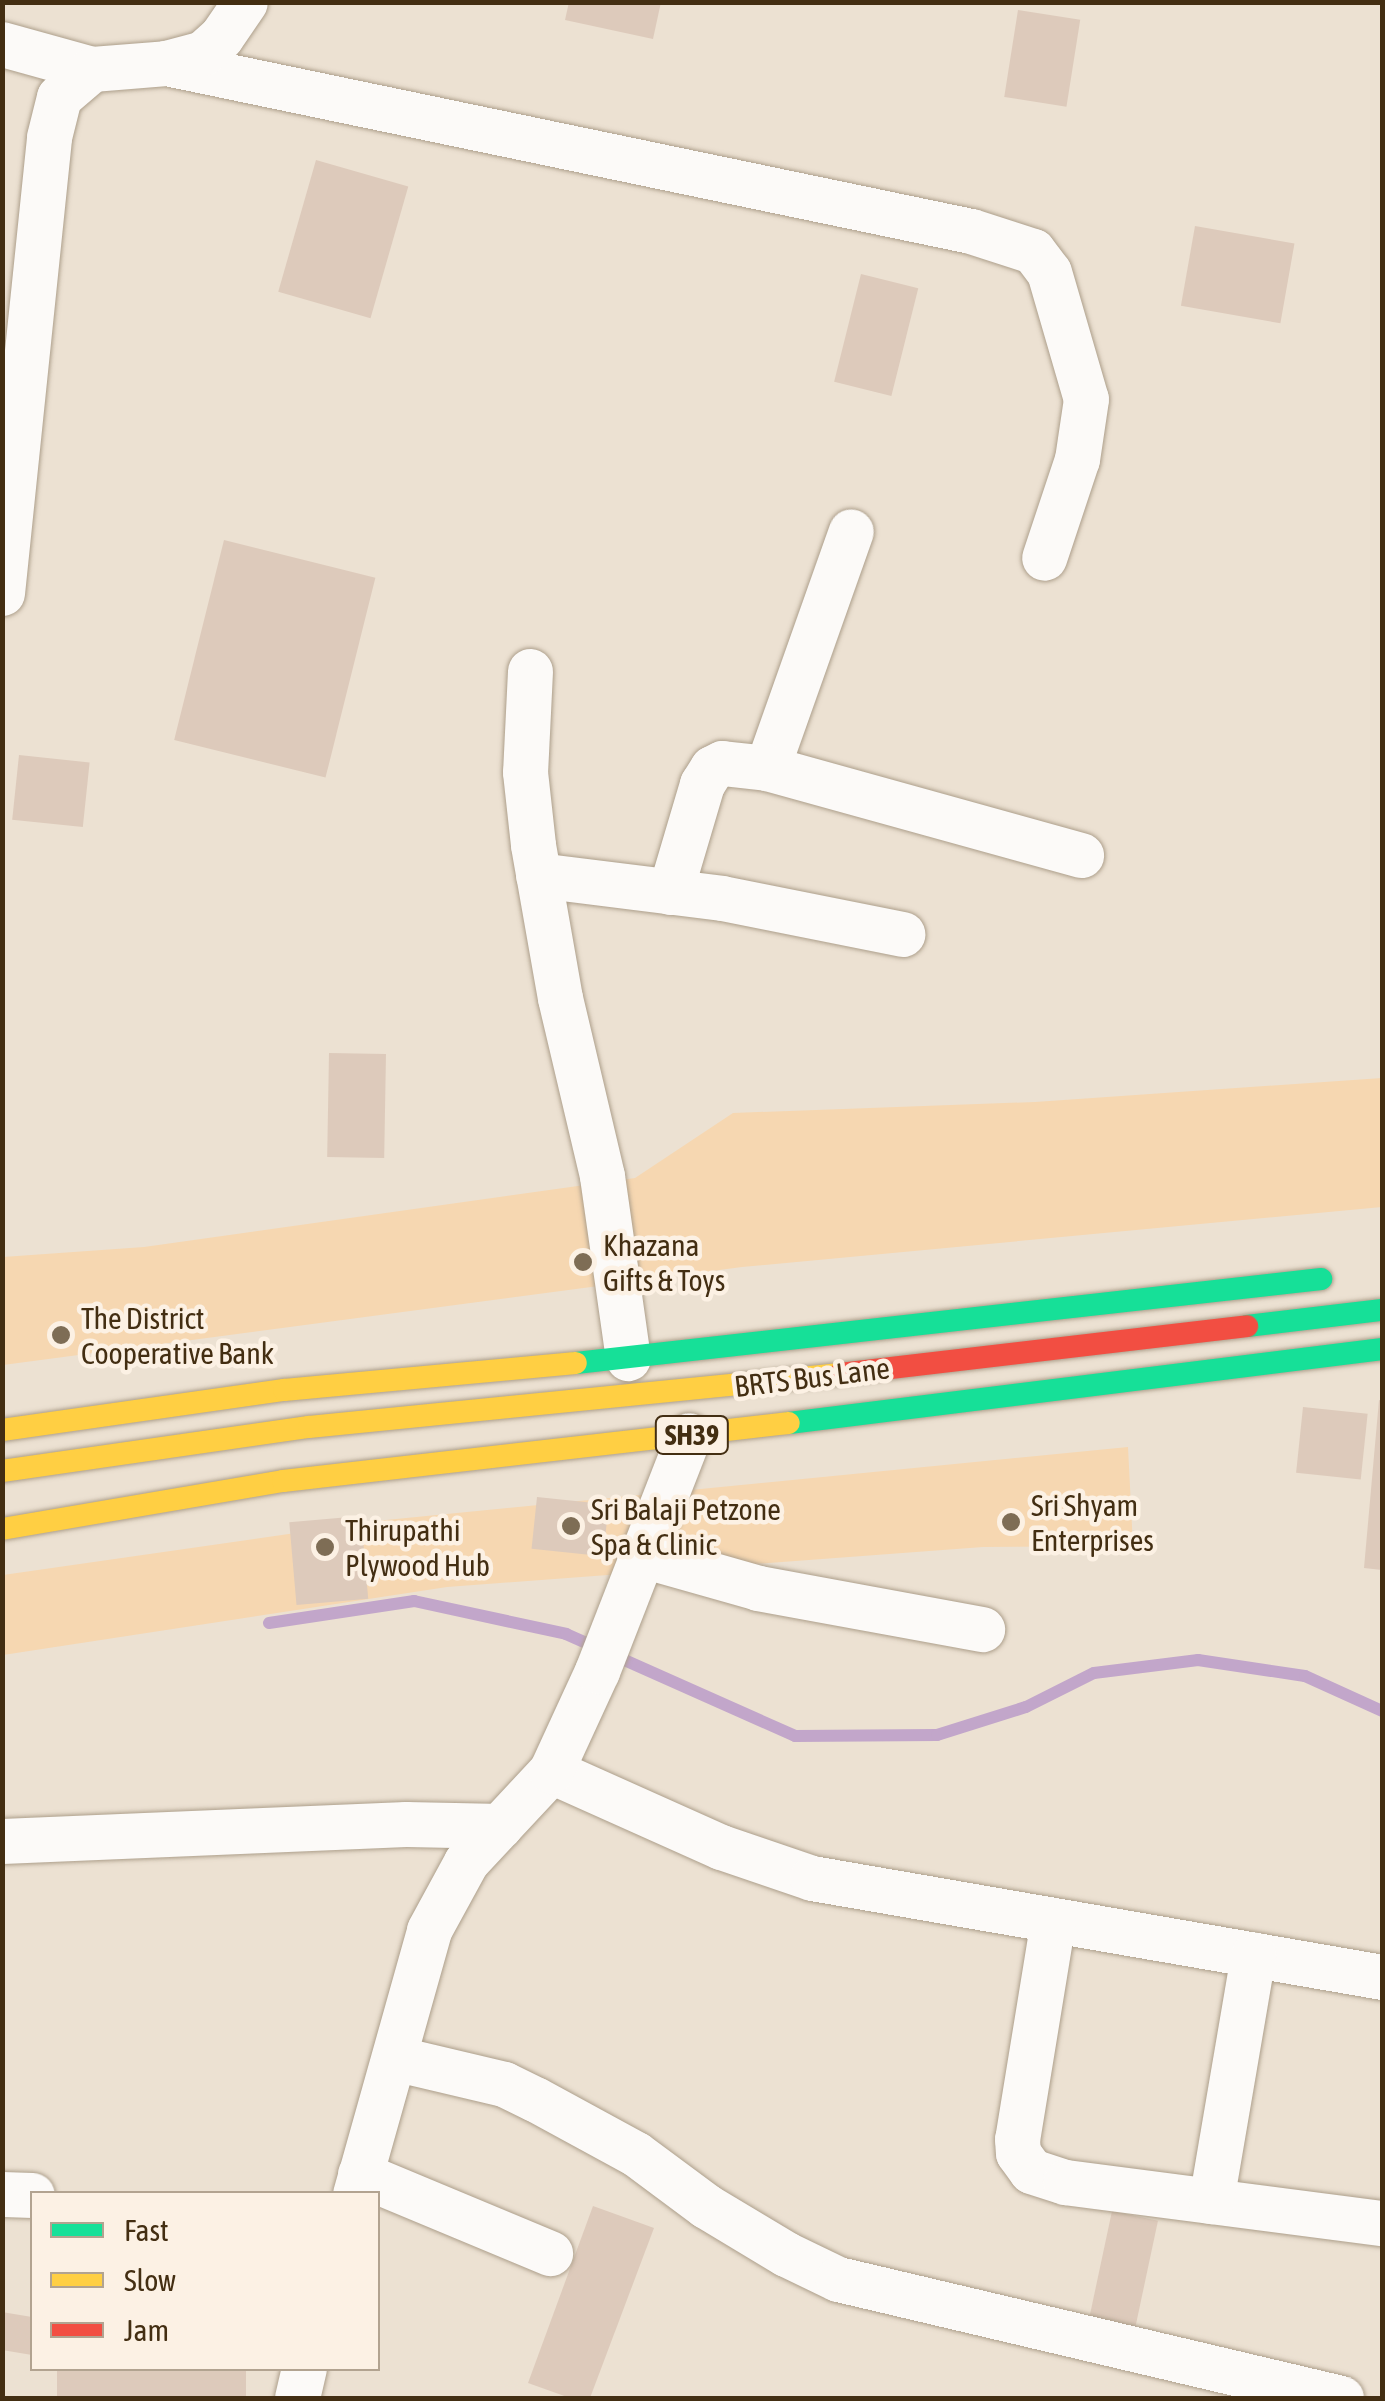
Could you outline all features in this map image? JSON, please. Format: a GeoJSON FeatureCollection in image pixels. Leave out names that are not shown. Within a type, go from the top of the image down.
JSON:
{"type":"FeatureCollection","features":[{"type":"Feature","properties":{"kind":"main road"},"geometry":{"type":"LineString","coordinates":[[2,1430],[337,1384],[628,1358],[1345,1276]]}},
{"type":"Feature","properties":{"kind":"main road","name":"BRTS Bus Lane"},"geometry":{"type":"LineString","coordinates":[[2,1470],[309,1426],[742,1386],[1382,1310]]}},
{"type":"Feature","properties":{"kind":"main road","name":"SH39"},"geometry":{"type":"LineString","coordinates":[[2,1529],[282,1481],[688,1435],[1382,1348]]}},
{"type":"Feature","properties":{"kind":"street"},"geometry":{"type":"LineString","coordinates":[[2,44],[92,68],[166,62],[203,52],[221,37],[245,2]]}},
{"type":"Feature","properties":{"kind":"street"},"geometry":{"type":"LineString","coordinates":[[166,62],[952,227],[1033,251],[1049,272],[1086,399],[1077,458],[1044,558]]}},
{"type":"Feature","properties":{"kind":"street"},"geometry":{"type":"LineString","coordinates":[[2,593],[53,115],[59,97],[92,68]]}},
{"type":"Feature","properties":{"kind":"street"},"geometry":{"type":"LineString","coordinates":[[767,768],[850,530]]}},
{"type":"Feature","properties":{"kind":"street"},"geometry":{"type":"LineString","coordinates":[[530,671],[525,772],[538,875],[560,998],[602,1176],[628,1358]]}},
{"type":"Feature","properties":{"kind":"street"},"geometry":{"type":"LineString","coordinates":[[670,892],[702,784],[712,768],[737,762],[1082,855]]}},
{"type":"Feature","properties":{"kind":"street"},"geometry":{"type":"LineString","coordinates":[[538,875],[670,892],[902,934]]}},
{"type":"Feature","properties":{"kind":"street"},"geometry":{"type":"LineString","coordinates":[[358,2184],[429,1930],[466,1862],[550,1772],[604,1652],[688,1435]]}},
{"type":"Feature","properties":{"kind":"street"},"geometry":{"type":"LineString","coordinates":[[639,1554],[758,1588],[982,1629]]}},
{"type":"Feature","properties":{"kind":"street"},"geometry":{"type":"LineString","coordinates":[[550,1772],[721,1848],[812,1878],[1382,1977]]}},
{"type":"Feature","properties":{"kind":"street"},"geometry":{"type":"LineString","coordinates":[[2,1841],[406,1824],[500,1826]]}},
{"type":"Feature","properties":{"kind":"street"},"geometry":{"type":"LineString","coordinates":[[1053,1920],[1016,2139],[1023,2162],[1031,2171],[1066,2182],[1382,2223]]}},
{"type":"Feature","properties":{"kind":"street"},"geometry":{"type":"LineString","coordinates":[[1211,2201],[1253,1955]]}},
{"type":"Feature","properties":{"kind":"street"},"geometry":{"type":"LineString","coordinates":[[394,2058],[504,2084],[549,2106],[636,2154],[706,2206],[770,2245],[838,2279],[1325,2397]]}},
{"type":"Feature","properties":{"kind":"street"},"geometry":{"type":"LineString","coordinates":[[380,2192],[550,2253]]}},
{"type":"Feature","properties":{"kind":"street"},"geometry":{"type":"LineString","coordinates":[[2,2194],[30,2195]]}},
{"type":"Feature","properties":{"kind":"street"},"geometry":{"type":"LineString","coordinates":[[297,2398],[303,2371]]}},
{"type":"Feature","properties":{"kind":"shaded area"},"geometry":{"type":"Polygon","coordinates":[[[1382,1078],[1382,1207],[742,1267],[3,1365],[3,1257],[144,1247],[635,1178],[733,1113],[1035,1102],[1382,1078]]]}},
{"type":"Feature","properties":{"kind":"shaded area"},"geometry":{"type":"Polygon","coordinates":[[[1128,1447],[1133,1546],[983,1547],[447,1587],[3,1655],[3,1575],[386,1520],[1128,1447]]]}},
{"type":"Feature","properties":{"kind":"building"},"geometry":{"type":"Polygon","coordinates":[[[569,2],[661,2],[653,39],[565,20],[569,2]]]}},
{"type":"Feature","properties":{"kind":"building"},"geometry":{"type":"Polygon","coordinates":[[[1018,10],[1080,20],[1066,107],[1004,97],[1018,10]]]}},
{"type":"Feature","properties":{"kind":"building"},"geometry":{"type":"Polygon","coordinates":[[[316,160],[408,186],[371,318],[278,292],[316,160]]]}},
{"type":"Feature","properties":{"kind":"building"},"geometry":{"type":"Polygon","coordinates":[[[1195,226],[1294,244],[1280,323],[1181,306],[1195,226]]]}},
{"type":"Feature","properties":{"kind":"building"},"geometry":{"type":"Polygon","coordinates":[[[861,274],[918,288],[891,396],[834,382],[861,274]]]}},
{"type":"Feature","properties":{"kind":"building"},"geometry":{"type":"Polygon","coordinates":[[[224,540],[375,578],[326,778],[174,740],[224,540]]]}},
{"type":"Feature","properties":{"kind":"building"},"geometry":{"type":"Polygon","coordinates":[[[19,755],[90,762],[83,827],[12,820],[19,755]]]}},
{"type":"Feature","properties":{"kind":"building"},"geometry":{"type":"Polygon","coordinates":[[[329,1053],[386,1054],[384,1158],[327,1157],[329,1053]]]}},
{"type":"Feature","properties":{"kind":"building"},"geometry":{"type":"Polygon","coordinates":[[[1379,1400],[1382,1401],[1382,1570],[1364,1568],[1379,1400]]]}},
{"type":"Feature","properties":{"kind":"building"},"geometry":{"type":"Polygon","coordinates":[[[1303,1407],[1368,1414],[1361,1479],[1296,1473],[1303,1407]]]}},
{"type":"Feature","properties":{"kind":"building"},"geometry":{"type":"Polygon","coordinates":[[[537,1497],[609,1505],[603,1556],[532,1549],[537,1497]]]}},
{"type":"Feature","properties":{"kind":"building"},"geometry":{"type":"Polygon","coordinates":[[[361,1516],[368,1599],[297,1605],[289,1522],[361,1516]]]}},
{"type":"Feature","properties":{"kind":"building"},"geometry":{"type":"Polygon","coordinates":[[[593,2206],[654,2228],[590,2398],[570,2398],[528,2383],[593,2206]]]}},
{"type":"Feature","properties":{"kind":"building"},"geometry":{"type":"Polygon","coordinates":[[[1112,2211],[1158,2221],[1134,2335],[1088,2325],[1112,2211]]]}},
{"type":"Feature","properties":{"kind":"building"},"geometry":{"type":"Polygon","coordinates":[[[2,2312],[30,2317],[30,2355],[2,2350],[2,2312]]]}},
{"type":"Feature","properties":{"kind":"building"},"geometry":{"type":"Polygon","coordinates":[[[57,2371],[246,2371],[246,2398],[57,2398],[57,2371]]]}},
{"type":"Feature","properties":{"kind":"waterway"},"geometry":{"type":"LineString","coordinates":[[269,1623],[414,1601],[566,1634],[795,1736],[937,1735],[1026,1707],[1094,1673],[1198,1660],[1305,1676],[1382,1711]]}},
{"type":"Feature","properties":{"kind":"traffic: fast"},"geometry":{"type":"LineString","coordinates":[[576,1363],[1321,1279]]}},
{"type":"Feature","properties":{"kind":"traffic: fast"},"geometry":{"type":"LineString","coordinates":[[1247,1326],[1382,1310]]}},
{"type":"Feature","properties":{"kind":"traffic: fast"},"geometry":{"type":"LineString","coordinates":[[789,1423],[1382,1349]]}},
{"type":"Feature","properties":{"kind":"traffic: slow"},"geometry":{"type":"LineString","coordinates":[[2,1430],[284,1390],[576,1363]]}},
{"type":"Feature","properties":{"kind":"traffic: slow"},"geometry":{"type":"LineString","coordinates":[[2,1471],[309,1427],[840,1374]]}},
{"type":"Feature","properties":{"kind":"traffic: slow"},"geometry":{"type":"LineString","coordinates":[[2,1529],[283,1481],[789,1423]]}},
{"type":"Feature","properties":{"kind":"traffic: jam"},"geometry":{"type":"LineString","coordinates":[[840,1374],[1247,1326]]}},
{"type":"Feature","properties":{"kind":"place","name":"Khazana Gifts & Toys"},"geometry":{"type":"Point","coordinates":[583,1262]}},
{"type":"Feature","properties":{"kind":"place","name":"The District Cooperative Bank"},"geometry":{"type":"Point","coordinates":[61,1335]}},
{"type":"Feature","properties":{"kind":"place","name":"Sri Shyam Enterprises"},"geometry":{"type":"Point","coordinates":[1011,1522]}},
{"type":"Feature","properties":{"kind":"place","name":"Sri Balaji Petzone Spa & Clinic"},"geometry":{"type":"Point","coordinates":[571,1526]}},
{"type":"Feature","properties":{"kind":"place","name":"Thirupathi Plywood Hub"},"geometry":{"type":"Point","coordinates":[325,1547]}}]}
